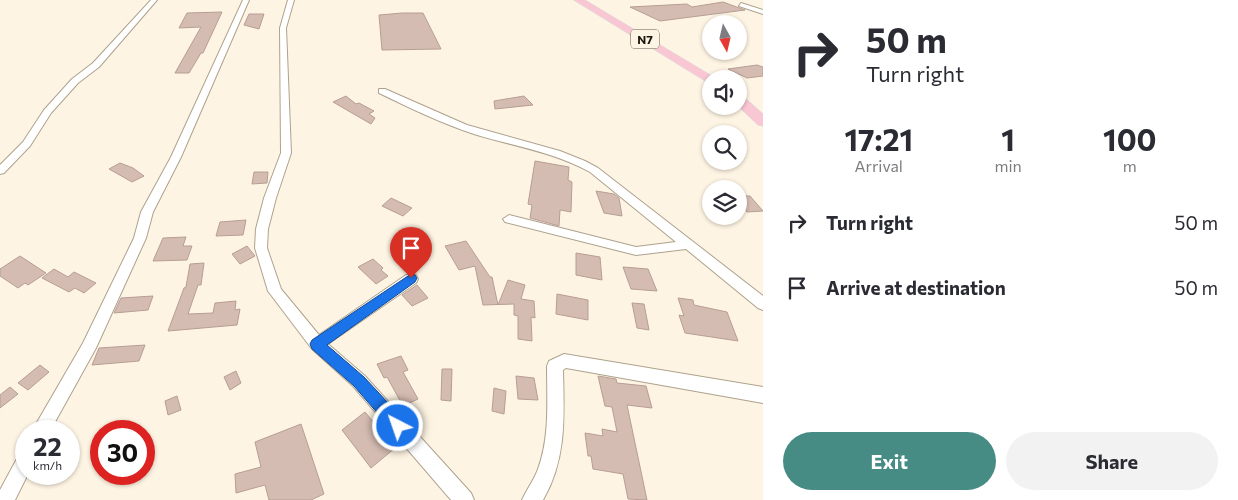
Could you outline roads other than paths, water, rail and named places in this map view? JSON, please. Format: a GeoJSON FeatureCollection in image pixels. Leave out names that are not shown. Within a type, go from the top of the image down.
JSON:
{"type":"FeatureCollection","features":[{"type":"Feature","properties":{"kind":"main road","name":"N7"},"geometry":{"type":"LineString","coordinates":[[579,0],[702,74]]}},
{"type":"Feature","properties":{"kind":"main road"},"geometry":{"type":"LineString","coordinates":[[747,107],[763,122]]}},
{"type":"Feature","properties":{"kind":"street"},"geometry":{"type":"LineString","coordinates":[[0,171],[26,144],[47,112],[75,81],[96,65],[154,0]]}},
{"type":"Feature","properties":{"kind":"street"},"geometry":{"type":"LineString","coordinates":[[47,420],[92,340],[140,238],[147,212],[176,157],[246,0]]}},
{"type":"Feature","properties":{"kind":"street"},"geometry":{"type":"LineString","coordinates":[[291,0],[283,28],[286,153],[270,198],[262,229],[261,248],[275,291],[316,344],[359,381],[464,500]]}},
{"type":"Feature","properties":{"kind":"street"},"geometry":{"type":"LineString","coordinates":[[741,5],[763,12]]}},
{"type":"Feature","properties":{"kind":"street"},"geometry":{"type":"LineString","coordinates":[[382,91],[430,115],[459,126],[576,159],[594,170],[763,304]]}},
{"type":"Feature","properties":{"kind":"street"},"geometry":{"type":"LineString","coordinates":[[509,219],[636,251],[688,245]]}},
{"type":"Feature","properties":{"kind":"street"},"geometry":{"type":"LineString","coordinates":[[316,344],[411,278]]}},
{"type":"Feature","properties":{"kind":"street"},"geometry":{"type":"LineString","coordinates":[[532,500],[548,471],[554,449],[555,366],[559,362],[564,361],[763,395]]}},
{"type":"Feature","properties":{"kind":"street"},"geometry":{"type":"LineString","coordinates":[[5,500],[15,480]]}}]}
